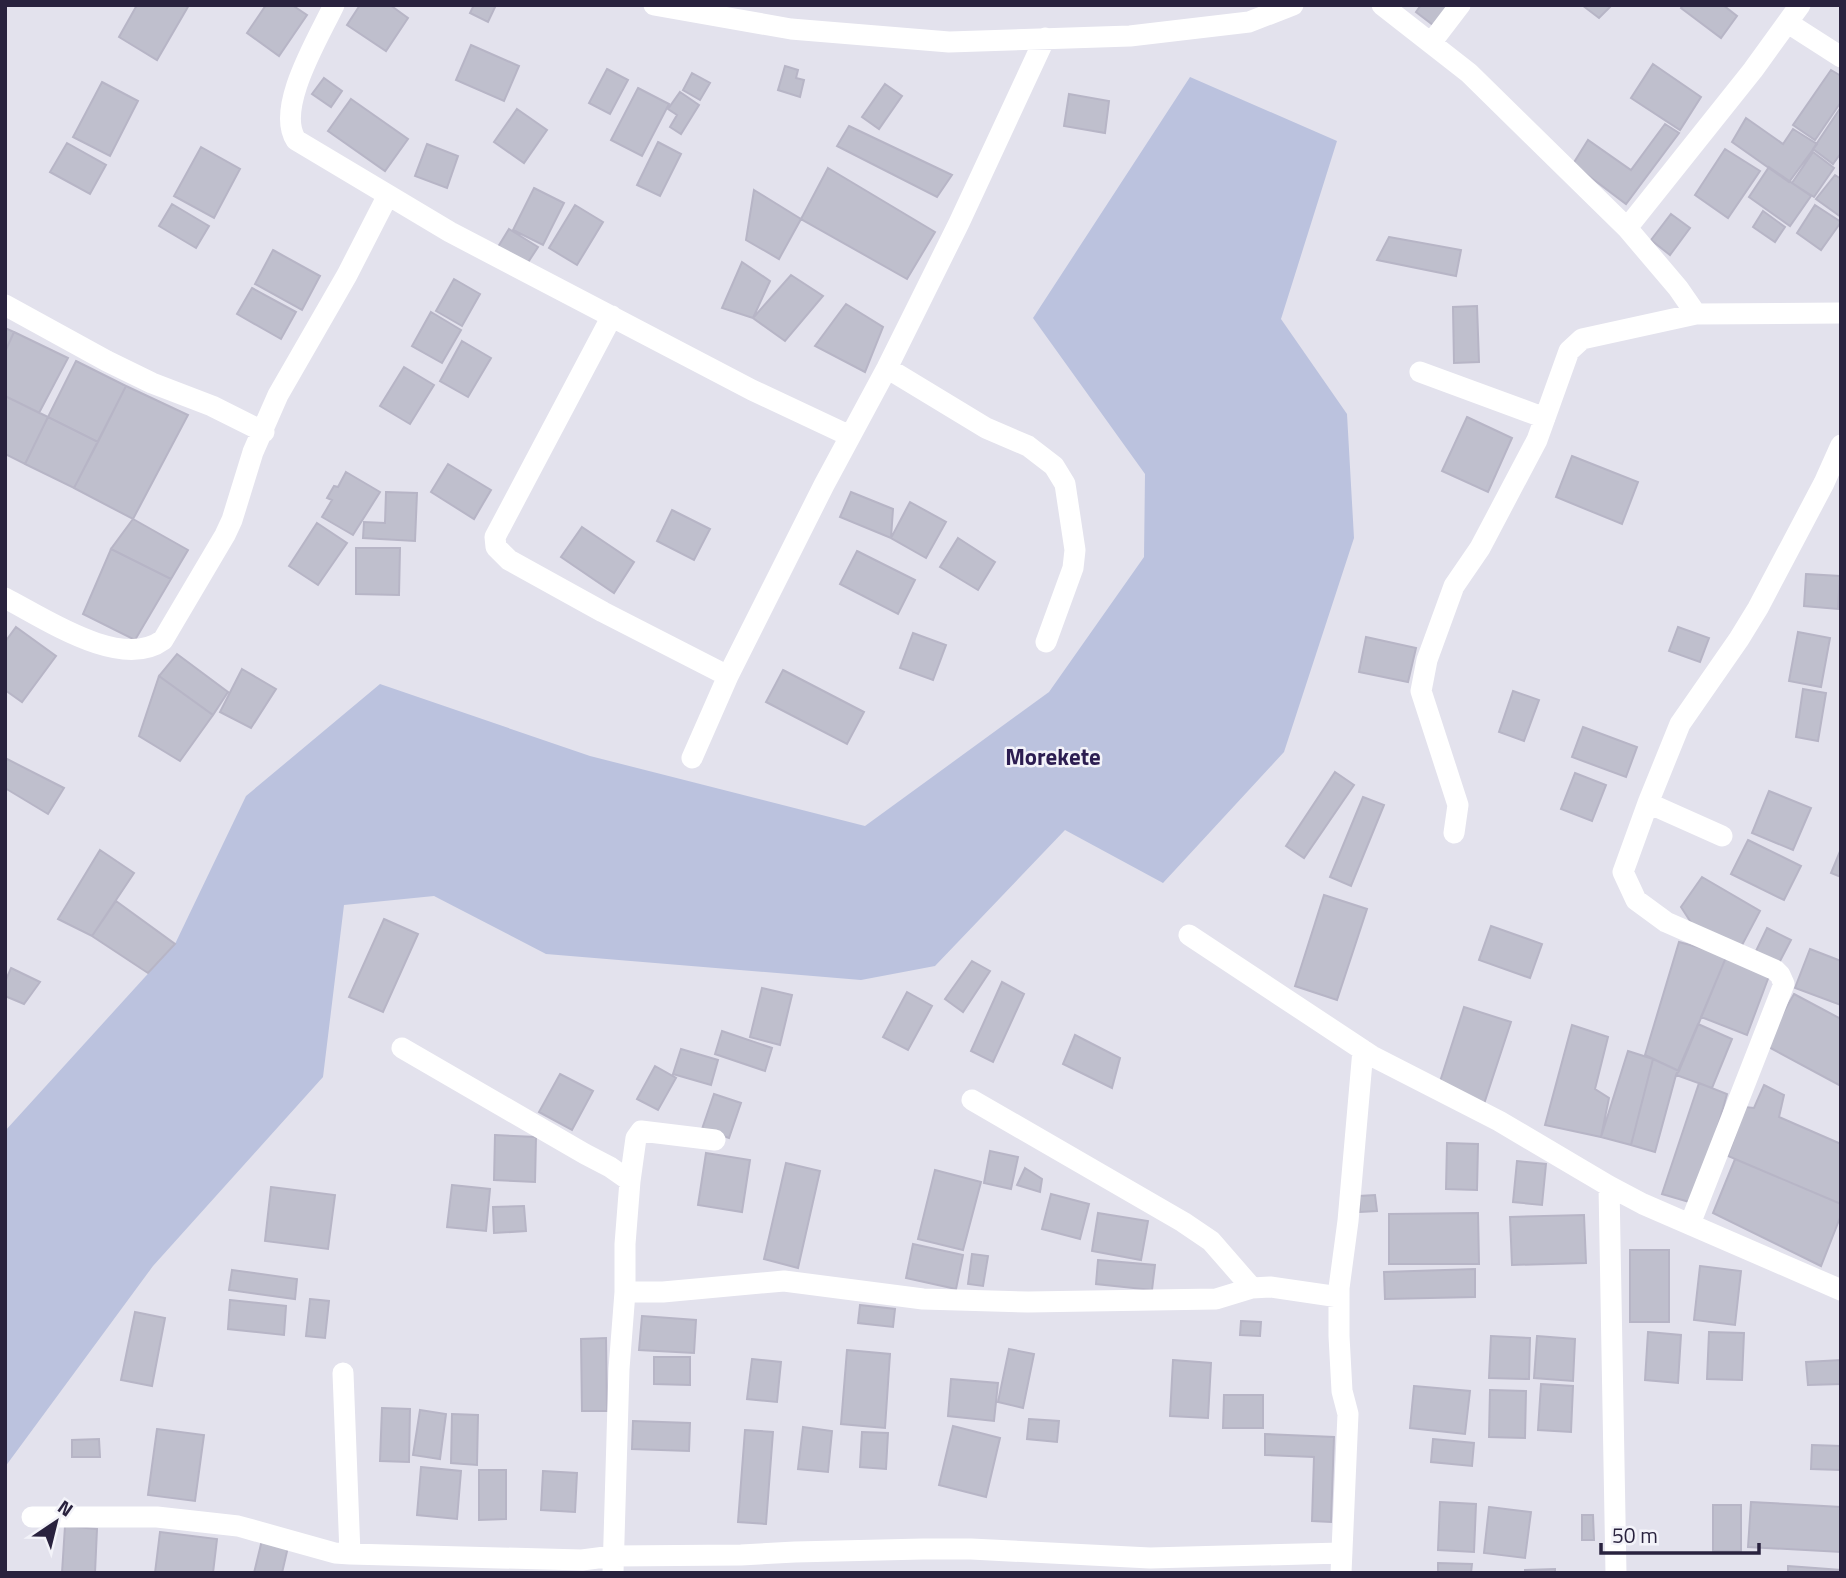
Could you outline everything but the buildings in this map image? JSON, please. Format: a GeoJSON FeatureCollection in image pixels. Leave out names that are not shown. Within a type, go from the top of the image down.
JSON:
{"type":"FeatureCollection","features":[{"type":"Feature","properties":{"kind":"street"},"geometry":{"type":"LineString","coordinates":[[334,5],[296,85],[290,124],[296,140],[450,232],[752,390],[850,436]]}},
{"type":"Feature","properties":{"kind":"street"},"geometry":{"type":"LineString","coordinates":[[654,5],[791,29],[949,42],[1130,36],[1249,22],[1293,5]]}},
{"type":"Feature","properties":{"kind":"street"},"geometry":{"type":"LineString","coordinates":[[1382,5],[1469,73],[1627,228],[1678,288],[1696,314]]}},
{"type":"Feature","properties":{"kind":"street"},"geometry":{"type":"LineString","coordinates":[[1431,43],[1460,5]]}},
{"type":"Feature","properties":{"kind":"street"},"geometry":{"type":"LineString","coordinates":[[1627,228],[1753,70],[1794,14],[1841,57]]}},
{"type":"Feature","properties":{"kind":"street"},"geometry":{"type":"LineString","coordinates":[[692,758],[728,676],[959,223],[1045,38]]}},
{"type":"Feature","properties":{"kind":"street"},"geometry":{"type":"LineString","coordinates":[[5,598],[86,640],[110,648],[134,650],[154,647],[163,640],[225,535],[253,452],[278,395],[347,275],[388,194]]}},
{"type":"Feature","properties":{"kind":"street"},"geometry":{"type":"LineString","coordinates":[[5,305],[107,361],[152,383],[212,405],[264,432]]}},
{"type":"Feature","properties":{"kind":"street"},"geometry":{"type":"LineString","coordinates":[[1454,834],[1458,805],[1421,691],[1427,660],[1454,586],[1480,548],[1537,440],[1569,351],[1582,340],[1696,314],[1841,313]]}},
{"type":"Feature","properties":{"kind":"street"},"geometry":{"type":"LineString","coordinates":[[612,316],[495,537],[496,547],[509,560],[728,676]]}},
{"type":"Feature","properties":{"kind":"street"},"geometry":{"type":"LineString","coordinates":[[887,368],[986,428],[1028,446],[1054,466],[1065,484],[1075,550],[1073,568],[1046,642]]}},
{"type":"Feature","properties":{"kind":"street"},"geometry":{"type":"LineString","coordinates":[[1420,372],[1545,418]]}},
{"type":"Feature","properties":{"kind":"street"},"geometry":{"type":"LineString","coordinates":[[1690,1224],[1784,984],[1775,970],[1666,922],[1636,900],[1623,872],[1680,724],[1758,608],[1818,495],[1841,445]]}},
{"type":"Feature","properties":{"kind":"street"},"geometry":{"type":"LineString","coordinates":[[1648,803],[1723,836]]}},
{"type":"Feature","properties":{"kind":"street"},"geometry":{"type":"LineString","coordinates":[[1189,936],[1363,1050],[1499,1121],[1609,1186],[1643,1204],[1841,1290]]}},
{"type":"Feature","properties":{"kind":"street"},"geometry":{"type":"LineString","coordinates":[[402,1048],[630,1181]]}},
{"type":"Feature","properties":{"kind":"street"},"geometry":{"type":"LineString","coordinates":[[32,1517],[157,1517],[238,1526],[335,1553],[582,1560],[613,1564],[795,1552],[971,1549],[1150,1558],[1342,1563],[1348,1413],[1342,1391],[1339,1297],[1363,1050]]}},
{"type":"Feature","properties":{"kind":"street"},"geometry":{"type":"LineString","coordinates":[[972,1100],[1183,1222],[1211,1241],[1252,1288]]}},
{"type":"Feature","properties":{"kind":"street"},"geometry":{"type":"LineString","coordinates":[[613,1564],[625,1244],[636,1138],[641,1131],[715,1140]]}},
{"type":"Feature","properties":{"kind":"street"},"geometry":{"type":"LineString","coordinates":[[1609,1186],[1616,1573]]}},
{"type":"Feature","properties":{"kind":"street"},"geometry":{"type":"LineString","coordinates":[[625,1292],[663,1292],[784,1280],[923,1299],[1028,1302],[1216,1299],[1252,1288],[1270,1287],[1339,1297]]}},
{"type":"Feature","properties":{"kind":"street"},"geometry":{"type":"LineString","coordinates":[[343,1373],[350,1554]]}},
{"type":"Feature","properties":{"kind":"shaded area"},"geometry":{"type":"Polygon","coordinates":[[[1190,77],[1337,141],[1281,319],[1347,414],[1354,538],[1284,752],[1163,883],[1065,830],[935,966],[861,980],[546,954],[434,896],[344,905],[323,1077],[153,1266],[5,1467],[5,1131],[175,944],[246,796],[380,684],[590,756],[865,826],[1049,692],[1144,557],[1145,474],[1033,318],[1190,77]]]}},
{"type":"Feature","properties":{"kind":"district","name":"Morekete"},"geometry":{"type":"Point","coordinates":[1053,757]}}]}
